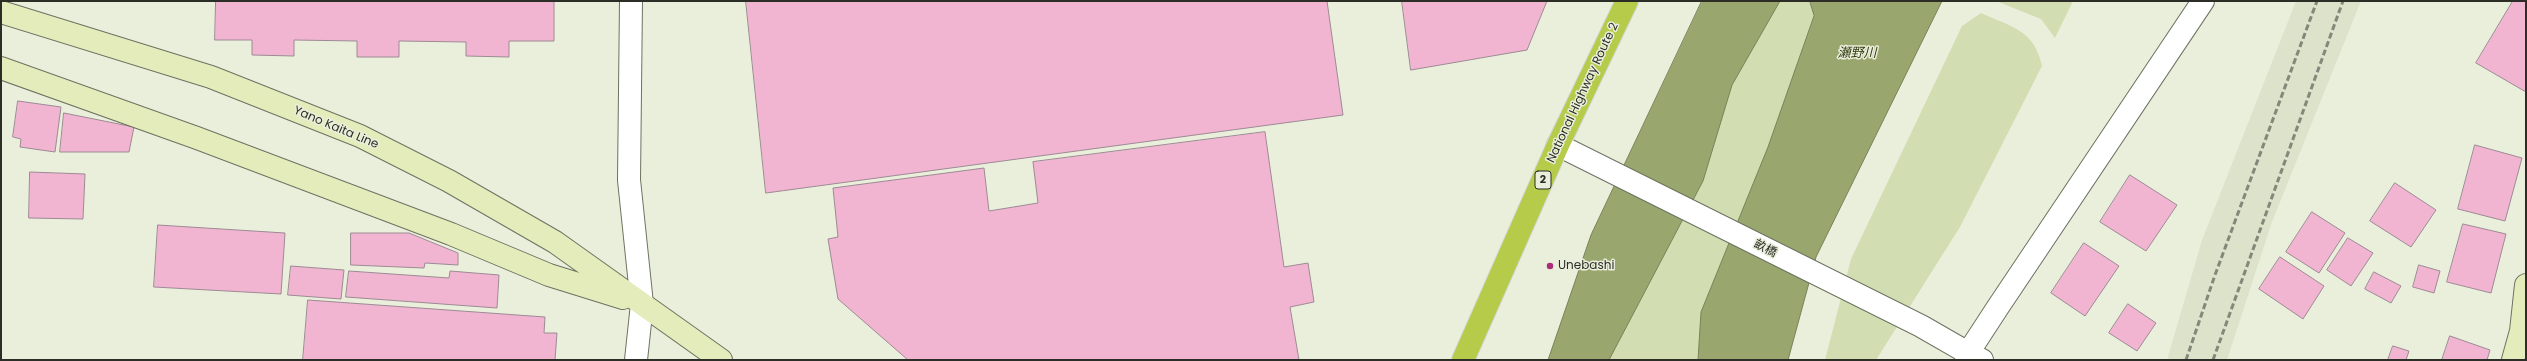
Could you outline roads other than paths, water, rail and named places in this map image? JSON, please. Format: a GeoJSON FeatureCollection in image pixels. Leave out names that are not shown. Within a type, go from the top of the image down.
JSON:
{"type":"FeatureCollection","features":[{"type":"Feature","properties":{"kind":"highway","name":"National Highway Route 2"},"geometry":{"type":"LineString","coordinates":[[1463,360],[1558,145],[1627,1]]}},
{"type":"Feature","properties":{"kind":"main road","name":"Yano Kaita Line"},"geometry":{"type":"LineString","coordinates":[[1,12],[211,77],[360,136],[449,180],[555,242],[721,360]]}},
{"type":"Feature","properties":{"kind":"main road","name":"Yano Kaita Line"},"geometry":{"type":"LineString","coordinates":[[1,68],[197,138],[451,234],[549,274],[642,304]]}},
{"type":"Feature","properties":{"kind":"main road"},"geometry":{"type":"LineString","coordinates":[[2513,360],[2521,331],[2526,285]]}},
{"type":"Feature","properties":{"kind":"street"},"geometry":{"type":"LineString","coordinates":[[631,1],[630,180],[642,304],[636,360]]}},
{"type":"Feature","properties":{"kind":"street"},"geometry":{"type":"LineString","coordinates":[[1972,358],[2202,1]]}},
{"type":"Feature","properties":{"kind":"street","name":"畝橋"},"geometry":{"type":"LineString","coordinates":[[1558,145],[1920,326],[1972,358]]}},
{"type":"Feature","properties":{"kind":"water"},"geometry":{"type":"Polygon","coordinates":[[[1702,1],[1780,1],[1732,85],[1703,181],[1609,360],[1548,360],[1591,235],[1702,1]]]}},
{"type":"Feature","properties":{"kind":"water","name":"瀬野川"},"geometry":{"type":"Polygon","coordinates":[[[1810,1],[1942,1],[1816,257],[1788,360],[1698,360],[1701,312],[1768,147],[1814,16],[1810,1]]]}},
{"type":"Feature","properties":{"kind":"railway"},"geometry":{"type":"LineString","coordinates":[[2186,360],[2215,275],[2317,1]]}},
{"type":"Feature","properties":{"kind":"railway"},"geometry":{"type":"LineString","coordinates":[[2213,360],[2343,1]]}},
{"type":"Feature","properties":{"kind":"place","name":"Unebashi"},"geometry":{"type":"Point","coordinates":[1550,266]}}]}
